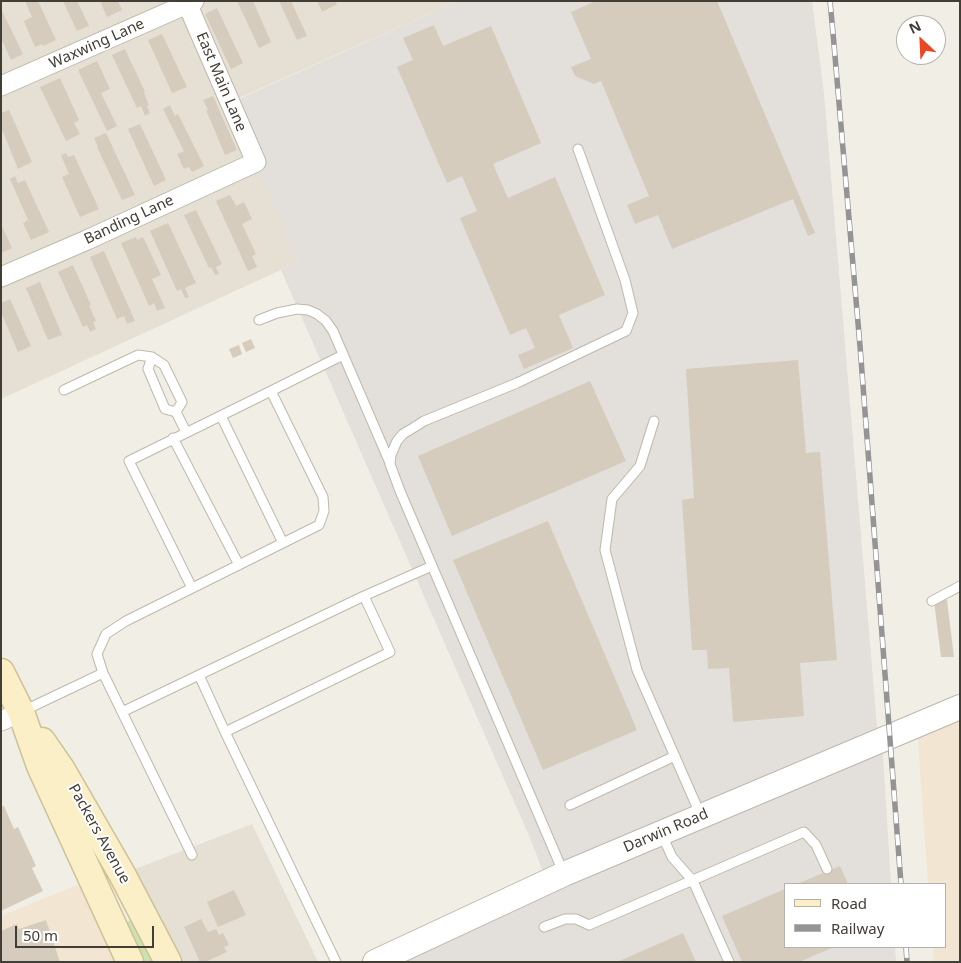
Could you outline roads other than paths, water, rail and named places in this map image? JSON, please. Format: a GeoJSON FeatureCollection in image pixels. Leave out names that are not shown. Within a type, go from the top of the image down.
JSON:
{"type":"FeatureCollection","features":[{"type":"Feature","properties":{"kind":"main road","name":"Packers Avenue"},"geometry":{"type":"LineString","coordinates":[[1,672],[11,717],[40,766],[130,962]]}},
{"type":"Feature","properties":{"kind":"main road","name":"Packers Avenue"},"geometry":{"type":"LineString","coordinates":[[11,717],[62,770],[122,874],[168,962]]}},
{"type":"Feature","properties":{"kind":"street","name":"Waxwing Lane"},"geometry":{"type":"LineString","coordinates":[[1,86],[189,2]]}},
{"type":"Feature","properties":{"kind":"street","name":"East Main Lane"},"geometry":{"type":"LineString","coordinates":[[189,2],[256,162]]}},
{"type":"Feature","properties":{"kind":"street","name":"Banding Lane"},"geometry":{"type":"LineString","coordinates":[[1,277],[96,236],[256,162]]}},
{"type":"Feature","properties":{"kind":"street","name":"Darwin Road"},"geometry":{"type":"LineString","coordinates":[[375,962],[564,874],[960,707]]}},
{"type":"Feature","properties":{"kind":"lane"},"geometry":{"type":"LineString","coordinates":[[390,464],[391,455],[397,441],[403,434],[424,421],[517,383],[626,331],[633,313],[625,280],[578,149]]}},
{"type":"Feature","properties":{"kind":"lane"},"geometry":{"type":"LineString","coordinates":[[259,320],[276,313],[297,309],[308,310],[317,314],[330,326],[564,874]]}},
{"type":"Feature","properties":{"kind":"lane"},"geometry":{"type":"LineString","coordinates":[[64,390],[138,355],[152,357],[164,364],[182,402],[176,412]]}},
{"type":"Feature","properties":{"kind":"lane"},"geometry":{"type":"LineString","coordinates":[[192,588],[128,461],[343,355]]}},
{"type":"Feature","properties":{"kind":"lane"},"geometry":{"type":"LineString","coordinates":[[152,357],[148,369],[165,409],[176,412],[186,432]]}},
{"type":"Feature","properties":{"kind":"lane"},"geometry":{"type":"LineString","coordinates":[[192,855],[103,673],[97,654],[106,634],[126,621],[319,526],[324,512],[323,497],[271,391]]}},
{"type":"Feature","properties":{"kind":"lane"},"geometry":{"type":"LineString","coordinates":[[221,416],[283,543]]}},
{"type":"Feature","properties":{"kind":"lane"},"geometry":{"type":"LineString","coordinates":[[654,421],[640,466],[612,499],[605,550],[637,670],[702,816]]}},
{"type":"Feature","properties":{"kind":"lane"},"geometry":{"type":"LineString","coordinates":[[173,438],[239,565]]}},
{"type":"Feature","properties":{"kind":"lane"},"geometry":{"type":"LineString","coordinates":[[122,712],[364,596],[432,566]]}},
{"type":"Feature","properties":{"kind":"lane"},"geometry":{"type":"LineString","coordinates":[[932,600],[960,586]]}},
{"type":"Feature","properties":{"kind":"lane"},"geometry":{"type":"LineString","coordinates":[[225,732],[390,652],[364,596]]}},
{"type":"Feature","properties":{"kind":"lane"},"geometry":{"type":"LineString","coordinates":[[11,717],[103,673]]}},
{"type":"Feature","properties":{"kind":"lane"},"geometry":{"type":"LineString","coordinates":[[199,675],[336,962]]}},
{"type":"Feature","properties":{"kind":"lane"},"geometry":{"type":"LineString","coordinates":[[570,806],[675,756]]}},
{"type":"Feature","properties":{"kind":"lane"},"geometry":{"type":"LineString","coordinates":[[544,927],[565,919],[576,919],[589,925],[804,832],[816,845],[827,869]]}},
{"type":"Feature","properties":{"kind":"lane"},"geometry":{"type":"LineString","coordinates":[[661,833],[672,857],[693,880],[729,962]]}},
{"type":"Feature","properties":{"kind":"railway"},"geometry":{"type":"LineString","coordinates":[[830,1],[860,346],[901,883]]}},
{"type":"Feature","properties":{"kind":"railway"},"geometry":{"type":"LineString","coordinates":[[906,948],[907,962]]}}]}
